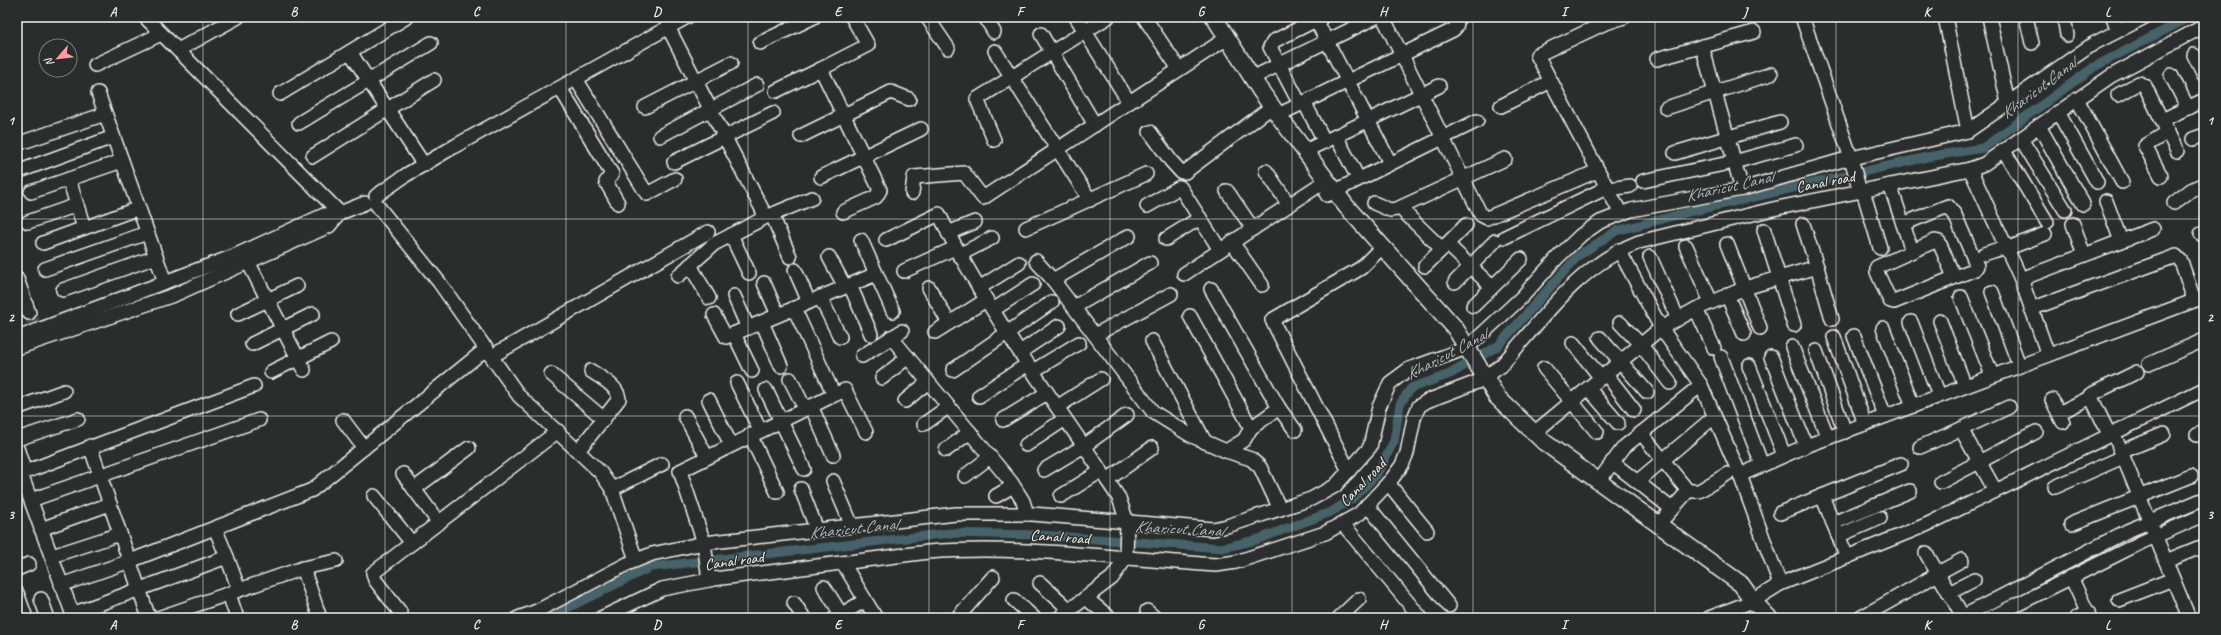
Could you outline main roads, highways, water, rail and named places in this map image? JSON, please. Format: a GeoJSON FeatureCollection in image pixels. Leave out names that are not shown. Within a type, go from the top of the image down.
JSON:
{"type":"FeatureCollection","features":[{"type":"Feature","properties":{"kind":"main road"},"geometry":{"type":"LineString","coordinates":[[1205,17],[1272,114],[1376,253],[1418,298],[1447,334],[1464,350]]}},
{"type":"Feature","properties":{"kind":"main road"},"geometry":{"type":"LineString","coordinates":[[1214,17],[1252,78],[1272,114],[1305,151],[1327,187],[1419,272],[1455,328],[1464,350],[1480,377],[1491,405],[1538,450],[1613,506],[1736,592],[1753,600]]}},
{"type":"Feature","properties":{"kind":"main road"},"geometry":{"type":"LineString","coordinates":[[1480,377],[1497,397],[1544,442],[1741,584],[1769,618]]}},
{"type":"Feature","properties":{"kind":"waterway","name":"Kharicut Canal"},"geometry":{"type":"LineString","coordinates":[[547,618],[651,567],[951,533],[1039,535],[1222,548],[1256,540],[1331,512],[1352,499],[1377,474],[1394,441],[1400,404],[1411,388],[1450,374],[1498,346],[1578,256],[1616,231],[1693,211],[1927,157],[1983,148],[2094,67],[2190,17]]}},
{"type":"Feature","properties":{"kind":"tunnel"},"geometry":{"type":"LineString","coordinates":[[29,313],[34,324]]}}]}
